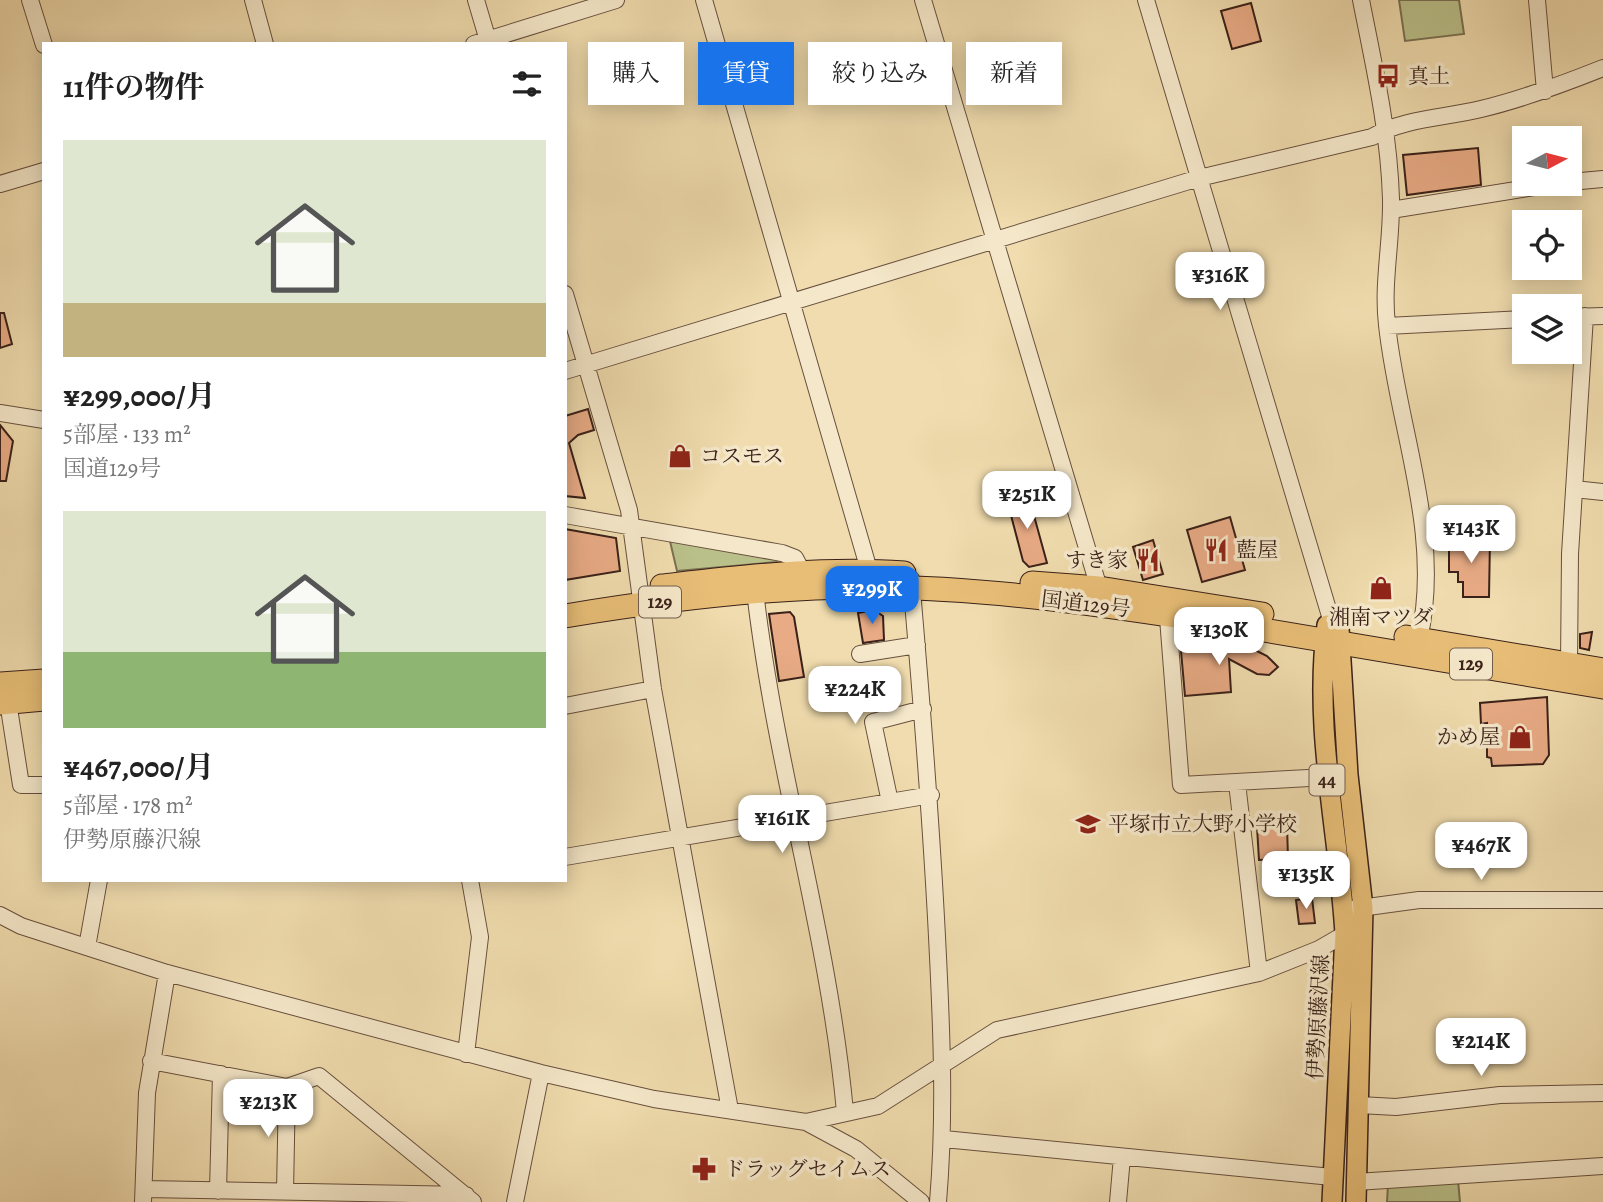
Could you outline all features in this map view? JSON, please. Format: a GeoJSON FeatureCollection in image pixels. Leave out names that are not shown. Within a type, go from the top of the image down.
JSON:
{"type":"FeatureCollection","features":[{"type":"Feature","properties":{"kind":"highway","name":"国道129号"},"geometry":{"type":"LineString","coordinates":[[567,601],[754,585],[803,573],[869,570],[911,581],[977,592],[1167,606],[1332,630],[1603,687]]}},
{"type":"Feature","properties":{"kind":"highway","name":"国道129号"},"geometry":{"type":"LineString","coordinates":[[754,585],[811,588],[911,581],[1099,588],[1167,606]]}},
{"type":"Feature","properties":{"kind":"highway","name":"国道129号"},"geometry":{"type":"LineString","coordinates":[[567,615],[641,596]]}},
{"type":"Feature","properties":{"kind":"highway","name":"国道129号"},"geometry":{"type":"LineString","coordinates":[[1416,649],[1569,664],[1603,670]]}},
{"type":"Feature","properties":{"kind":"highway"},"geometry":{"type":"LineString","coordinates":[[3,696],[42,682]]}},
{"type":"Feature","properties":{"kind":"highway"},"geometry":{"type":"LineString","coordinates":[[3,696],[42,699]]}},
{"type":"Feature","properties":{"kind":"main road","name":"伊勢原藤沢線"},"geometry":{"type":"LineString","coordinates":[[1332,630],[1323,691],[1327,777],[1353,909],[1345,934],[1332,1202]]}},
{"type":"Feature","properties":{"kind":"main road","name":"伊勢原藤沢線"},"geometry":{"type":"LineString","coordinates":[[1332,630],[1348,775],[1359,1105],[1356,1202]]}},
{"type":"Feature","properties":{"kind":"street"},"geometry":{"type":"LineString","coordinates":[[30,0],[43,42]]}},
{"type":"Feature","properties":{"kind":"street"},"geometry":{"type":"LineString","coordinates":[[253,0],[264,42]]}},
{"type":"Feature","properties":{"kind":"street"},"geometry":{"type":"LineString","coordinates":[[476,0],[484,42],[616,0]]}},
{"type":"Feature","properties":{"kind":"street"},"geometry":{"type":"LineString","coordinates":[[704,0],[869,570]]}},
{"type":"Feature","properties":{"kind":"street"},"geometry":{"type":"LineString","coordinates":[[923,0],[1099,588]]}},
{"type":"Feature","properties":{"kind":"street"},"geometry":{"type":"LineString","coordinates":[[1146,0],[1332,630]]}},
{"type":"Feature","properties":{"kind":"street"},"geometry":{"type":"LineString","coordinates":[[1361,0],[1387,128],[1391,210],[1385,286],[1387,326],[1411,450],[1427,584],[1416,649]]}},
{"type":"Feature","properties":{"kind":"street"},"geometry":{"type":"LineString","coordinates":[[1537,0],[1545,91]]}},
{"type":"Feature","properties":{"kind":"street"},"geometry":{"type":"LineString","coordinates":[[567,371],[1199,178],[1372,137],[1387,128],[1480,110],[1545,91],[1603,68]]}},
{"type":"Feature","properties":{"kind":"street"},"geometry":{"type":"LineString","coordinates":[[0,184],[42,172]]}},
{"type":"Feature","properties":{"kind":"street"},"geometry":{"type":"LineString","coordinates":[[1582,181],[1603,179]]}},
{"type":"Feature","properties":{"kind":"street"},"geometry":{"type":"LineString","coordinates":[[1391,210],[1512,191]]}},
{"type":"Feature","properties":{"kind":"street"},"geometry":{"type":"LineString","coordinates":[[567,301],[631,527],[653,689],[730,1110]]}},
{"type":"Feature","properties":{"kind":"street"},"geometry":{"type":"LineString","coordinates":[[1582,317],[1603,316]]}},
{"type":"Feature","properties":{"kind":"street"},"geometry":{"type":"LineString","coordinates":[[1387,326],[1512,320]]}},
{"type":"Feature","properties":{"kind":"street"},"geometry":{"type":"LineString","coordinates":[[1569,664],[1576,364]]}},
{"type":"Feature","properties":{"kind":"street"},"geometry":{"type":"LineString","coordinates":[[0,412],[42,420]]}},
{"type":"Feature","properties":{"kind":"street"},"geometry":{"type":"LineString","coordinates":[[1574,489],[1603,492]]}},
{"type":"Feature","properties":{"kind":"street"},"geometry":{"type":"LineString","coordinates":[[567,515],[782,553],[795,558],[803,573]]}},
{"type":"Feature","properties":{"kind":"street"},"geometry":{"type":"LineString","coordinates":[[911,581],[931,795],[943,1066],[944,1139],[938,1202]]}},
{"type":"Feature","properties":{"kind":"street"},"geometry":{"type":"LineString","coordinates":[[754,585],[793,817],[841,1065],[845,1112]]}},
{"type":"Feature","properties":{"kind":"street"},"geometry":{"type":"LineString","coordinates":[[1167,606],[1181,785],[1327,777]]}},
{"type":"Feature","properties":{"kind":"street"},"geometry":{"type":"LineString","coordinates":[[860,654],[917,645]]}},
{"type":"Feature","properties":{"kind":"street"},"geometry":{"type":"LineString","coordinates":[[567,706],[653,689]]}},
{"type":"Feature","properties":{"kind":"street"},"geometry":{"type":"LineString","coordinates":[[3,696],[22,785],[42,785]]}},
{"type":"Feature","properties":{"kind":"street"},"geometry":{"type":"LineString","coordinates":[[890,802],[873,722],[923,709]]}},
{"type":"Feature","properties":{"kind":"street"},"geometry":{"type":"LineString","coordinates":[[1237,783],[1259,973]]}},
{"type":"Feature","properties":{"kind":"street"},"geometry":{"type":"LineString","coordinates":[[567,857],[681,835],[931,795]]}},
{"type":"Feature","properties":{"kind":"street"},"geometry":{"type":"LineString","coordinates":[[87,947],[99,882]]}},
{"type":"Feature","properties":{"kind":"street"},"geometry":{"type":"LineString","coordinates":[[466,1054],[480,937],[470,882]]}},
{"type":"Feature","properties":{"kind":"street"},"geometry":{"type":"LineString","coordinates":[[1353,909],[1419,900],[1603,900]]}},
{"type":"Feature","properties":{"kind":"street"},"geometry":{"type":"LineString","coordinates":[[0,915],[21,926],[167,973],[466,1054],[654,1099],[806,1122],[856,1149],[921,1202]]}},
{"type":"Feature","properties":{"kind":"street"},"geometry":{"type":"LineString","coordinates":[[806,1122],[878,1106],[997,1030],[1259,973],[1345,934]]}},
{"type":"Feature","properties":{"kind":"street"},"geometry":{"type":"LineString","coordinates":[[167,973],[151,1060],[144,1196],[218,1191],[469,1199]]}},
{"type":"Feature","properties":{"kind":"street"},"geometry":{"type":"LineString","coordinates":[[151,1060],[287,1087],[319,1076],[469,1199]]}},
{"type":"Feature","properties":{"kind":"street"},"geometry":{"type":"LineString","coordinates":[[515,1202],[541,1073]]}},
{"type":"Feature","properties":{"kind":"street"},"geometry":{"type":"LineString","coordinates":[[218,1191],[221,1074]]}},
{"type":"Feature","properties":{"kind":"street"},"geometry":{"type":"LineString","coordinates":[[285,1192],[287,1087]]}},
{"type":"Feature","properties":{"kind":"street"},"geometry":{"type":"LineString","coordinates":[[1359,1105],[1396,1107],[1500,1095],[1603,1093]]}},
{"type":"Feature","properties":{"kind":"street"},"geometry":{"type":"LineString","coordinates":[[944,1139],[1332,1177]]}},
{"type":"Feature","properties":{"kind":"street"},"geometry":{"type":"LineString","coordinates":[[1118,1202],[1122,1157]]}},
{"type":"Feature","properties":{"kind":"street"},"geometry":{"type":"LineString","coordinates":[[1356,1182],[1603,1166]]}},
{"type":"Feature","properties":{"kind":"green space"},"geometry":{"type":"Polygon","coordinates":[[[1399,0],[1459,0],[1464,34],[1405,41],[1399,0]]]}},
{"type":"Feature","properties":{"kind":"green space"},"geometry":{"type":"Polygon","coordinates":[[[669,537],[778,559],[777,562],[677,571],[669,537]]]}},
{"type":"Feature","properties":{"kind":"green space"},"geometry":{"type":"Polygon","coordinates":[[[1458,1180],[1460,1202],[1387,1202],[1388,1185],[1458,1180]]]}},
{"type":"Feature","properties":{"kind":"building"},"geometry":{"type":"Polygon","coordinates":[[[1251,3],[1261,41],[1232,49],[1221,11],[1251,3]]]}},
{"type":"Feature","properties":{"kind":"building"},"geometry":{"type":"Polygon","coordinates":[[[1478,148],[1481,185],[1407,195],[1403,155],[1478,148]]]}},
{"type":"Feature","properties":{"kind":"building"},"geometry":{"type":"Polygon","coordinates":[[[0,313],[4,313],[12,344],[0,348],[0,313]]]}},
{"type":"Feature","properties":{"kind":"building"},"geometry":{"type":"Polygon","coordinates":[[[588,409],[594,430],[578,435],[569,443],[585,498],[567,496],[567,415],[588,409]]]}},
{"type":"Feature","properties":{"kind":"building"},"geometry":{"type":"Polygon","coordinates":[[[0,425],[13,441],[6,481],[0,481],[0,425]]]}},
{"type":"Feature","properties":{"kind":"building"},"geometry":{"type":"Polygon","coordinates":[[[1028,494],[1047,563],[1029,567],[1023,561],[1007,500],[1028,494]]]}},
{"type":"Feature","properties":{"kind":"building","name":"藍屋"},"geometry":{"type":"Polygon","coordinates":[[[1230,517],[1245,570],[1202,582],[1187,530],[1230,517]]]}},
{"type":"Feature","properties":{"kind":"building"},"geometry":{"type":"Polygon","coordinates":[[[567,529],[616,538],[620,571],[567,580],[567,529]]]}},
{"type":"Feature","properties":{"kind":"building"},"geometry":{"type":"Polygon","coordinates":[[[1449,538],[1490,538],[1489,597],[1463,597],[1463,582],[1458,582],[1458,572],[1449,572],[1449,538]]]}},
{"type":"Feature","properties":{"kind":"building","name":"すき家"},"geometry":{"type":"Polygon","coordinates":[[[1153,540],[1163,574],[1143,580],[1133,547],[1153,540]]]}},
{"type":"Feature","properties":{"kind":"building"},"geometry":{"type":"Polygon","coordinates":[[[874,610],[883,616],[884,640],[863,643],[858,613],[874,610]]]}},
{"type":"Feature","properties":{"kind":"building"},"geometry":{"type":"Polygon","coordinates":[[[790,612],[794,617],[804,677],[779,681],[769,614],[790,612]]]}},
{"type":"Feature","properties":{"kind":"building"},"geometry":{"type":"Polygon","coordinates":[[[1592,632],[1589,650],[1580,648],[1580,634],[1592,632]]]}},
{"type":"Feature","properties":{"kind":"building"},"geometry":{"type":"Polygon","coordinates":[[[1198,641],[1253,649],[1267,656],[1278,667],[1269,675],[1257,674],[1229,659],[1231,692],[1185,696],[1181,651],[1206,649],[1198,641]]]}},
{"type":"Feature","properties":{"kind":"building","name":"かめ屋"},"geometry":{"type":"Polygon","coordinates":[[[1547,697],[1549,755],[1543,764],[1492,766],[1491,758],[1487,757],[1487,723],[1481,724],[1480,703],[1547,697]]]}},
{"type":"Feature","properties":{"kind":"building"},"geometry":{"type":"Polygon","coordinates":[[[1287,825],[1288,859],[1259,860],[1257,827],[1287,825]]]}},
{"type":"Feature","properties":{"kind":"building"},"geometry":{"type":"Polygon","coordinates":[[[1312,898],[1315,923],[1299,924],[1296,900],[1312,898]]]}},
{"type":"Feature","properties":{"kind":"place","name":"真土"},"geometry":{"type":"Point","coordinates":[1388,76]}},
{"type":"Feature","properties":{"kind":"place","name":"コスモス"},"geometry":{"type":"Point","coordinates":[680,456]}},
{"type":"Feature","properties":{"kind":"place","name":"藍屋"},"geometry":{"type":"Point","coordinates":[1216,550]}},
{"type":"Feature","properties":{"kind":"place","name":"すき家"},"geometry":{"type":"Point","coordinates":[1148,560]}},
{"type":"Feature","properties":{"kind":"place","name":"湘南マツダ"},"geometry":{"type":"Point","coordinates":[1381,588]}},
{"type":"Feature","properties":{"kind":"place","name":"かめ屋"},"geometry":{"type":"Point","coordinates":[1520,737]}},
{"type":"Feature","properties":{"kind":"place","name":"平塚市立大野小学校"},"geometry":{"type":"Point","coordinates":[1088,824]}},
{"type":"Feature","properties":{"kind":"place","name":"ドラッグセイムス"},"geometry":{"type":"Point","coordinates":[704,1169]}}]}
